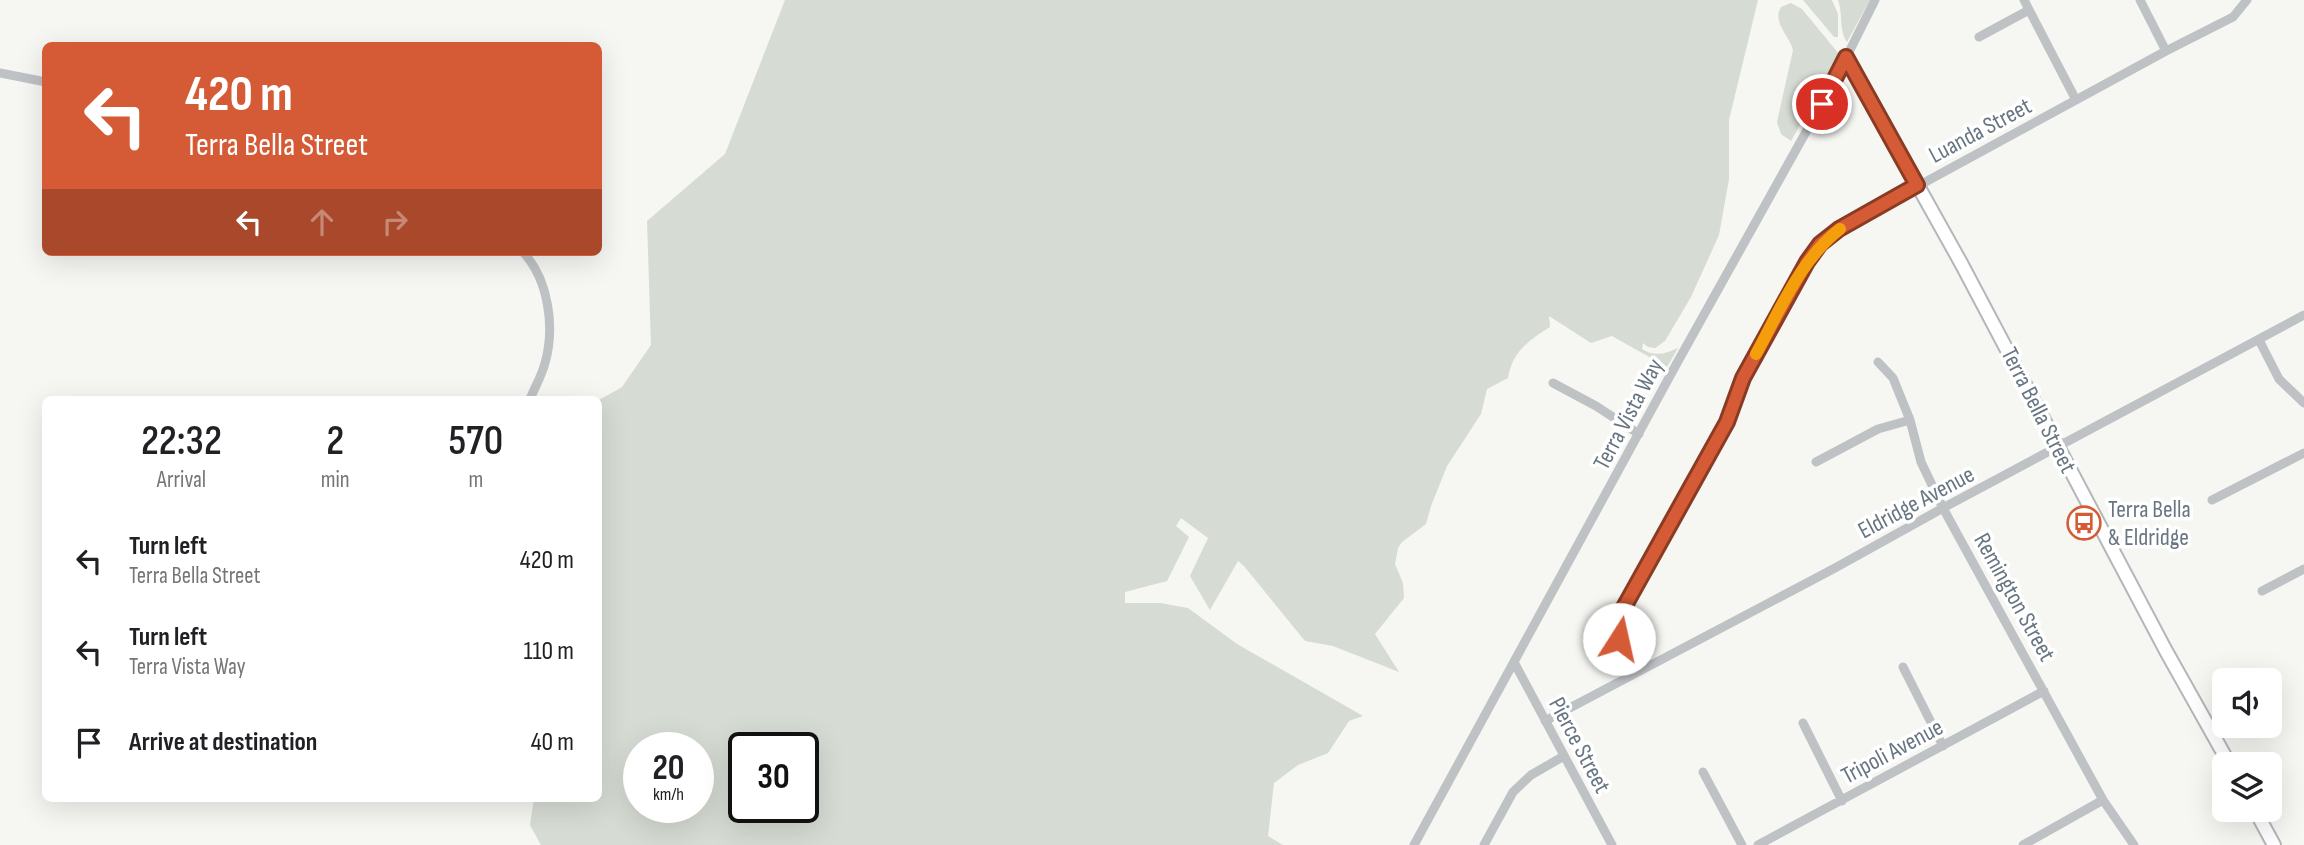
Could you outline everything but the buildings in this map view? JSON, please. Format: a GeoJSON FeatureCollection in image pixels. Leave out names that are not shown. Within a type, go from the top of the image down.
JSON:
{"type":"FeatureCollection","features":[{"type":"Feature","properties":{"kind":"street","name":"Terra Vista Way"},"geometry":{"type":"LineString","coordinates":[[1414,845],[1875,0]]}},
{"type":"Feature","properties":{"kind":"street"},"geometry":{"type":"LineString","coordinates":[[2024,0],[2076,100]]}},
{"type":"Feature","properties":{"kind":"street"},"geometry":{"type":"LineString","coordinates":[[2140,0],[2166,51]]}},
{"type":"Feature","properties":{"kind":"street","name":"Luanda Street"},"geometry":{"type":"LineString","coordinates":[[1633,673],[1619,639],[1623,609],[1727,422],[1743,378],[1807,262],[1820,244],[1839,229],[1917,185],[2233,17],[2247,0]]}},
{"type":"Feature","properties":{"kind":"street"},"geometry":{"type":"LineString","coordinates":[[1979,37],[2029,10]]}},
{"type":"Feature","properties":{"kind":"street","name":"Terra Bella Street"},"geometry":{"type":"LineString","coordinates":[[1846,57],[2036,402],[2058,448],[2223,752]]}},
{"type":"Feature","properties":{"kind":"street"},"geometry":{"type":"LineString","coordinates":[[0,73],[42,81]]}},
{"type":"Feature","properties":{"kind":"street"},"geometry":{"type":"LineString","coordinates":[[526,256],[543,285],[550,324],[545,363],[531,396]]}},
{"type":"Feature","properties":{"kind":"street","name":"Eldridge Avenue"},"geometry":{"type":"LineString","coordinates":[[1545,721],[2304,316]]}},
{"type":"Feature","properties":{"kind":"street"},"geometry":{"type":"LineString","coordinates":[[2259,340],[2279,379],[2304,403]]}},
{"type":"Feature","properties":{"kind":"street","name":"Remington Street"},"geometry":{"type":"LineString","coordinates":[[1878,362],[1893,378],[1910,420],[1921,462],[1944,508],[2103,800],[2134,845]]}},
{"type":"Feature","properties":{"kind":"street"},"geometry":{"type":"LineString","coordinates":[[1553,383],[1596,406],[1639,434]]}},
{"type":"Feature","properties":{"kind":"street"},"geometry":{"type":"LineString","coordinates":[[1816,462],[1878,429],[1910,420]]}},
{"type":"Feature","properties":{"kind":"street"},"geometry":{"type":"LineString","coordinates":[[2212,500],[2304,453]]}},
{"type":"Feature","properties":{"kind":"street"},"geometry":{"type":"LineString","coordinates":[[2262,591],[2304,569]]}},
{"type":"Feature","properties":{"kind":"street","name":"Pierce Street"},"geometry":{"type":"LineString","coordinates":[[1515,664],[1612,845]]}},
{"type":"Feature","properties":{"kind":"street"},"geometry":{"type":"LineString","coordinates":[[1903,667],[1942,746]]}},
{"type":"Feature","properties":{"kind":"street","name":"Tripoli Avenue"},"geometry":{"type":"LineString","coordinates":[[1758,845],[2044,691]]}},
{"type":"Feature","properties":{"kind":"street"},"geometry":{"type":"LineString","coordinates":[[1803,723],[1842,801]]}},
{"type":"Feature","properties":{"kind":"street"},"geometry":{"type":"LineString","coordinates":[[1484,845],[1513,792],[1531,775],[1564,756]]}},
{"type":"Feature","properties":{"kind":"street"},"geometry":{"type":"LineString","coordinates":[[1703,772],[1742,845]]}},
{"type":"Feature","properties":{"kind":"street"},"geometry":{"type":"LineString","coordinates":[[2023,845],[2103,800]]}},
{"type":"Feature","properties":{"kind":"street"},"geometry":{"type":"LineString","coordinates":[[2261,822],[2273,845]]}},
{"type":"Feature","properties":{"kind":"shaded area"},"geometry":{"type":"Polygon","coordinates":[[[785,0],[1758,0],[1729,120],[1729,179],[1719,235],[1691,297],[1665,341],[1655,348],[1643,343],[1642,349],[1660,354],[1678,348],[1667,367],[1612,336],[1591,343],[1549,316],[1550,327],[1518,354],[1508,378],[1487,389],[1481,414],[1447,466],[1426,524],[1398,548],[1395,564],[1403,583],[1404,598],[1375,634],[1399,672],[1333,646],[1305,641],[1238,561],[1210,610],[1190,576],[1208,538],[1181,518],[1176,526],[1189,537],[1167,581],[1125,592],[1125,603],[1160,603],[1188,608],[1237,644],[1363,716],[1349,721],[1328,753],[1298,765],[1274,783],[1268,836],[1283,845],[541,845],[530,825],[533,802],[602,802],[602,398],[622,387],[651,345],[647,221],[725,154],[785,0]]]}},
{"type":"Feature","properties":{"kind":"shaded area"},"geometry":{"type":"Polygon","coordinates":[[[1803,0],[1832,0],[1838,14],[1838,37],[1834,37],[1803,0]]]}},
{"type":"Feature","properties":{"kind":"shaded area"},"geometry":{"type":"Polygon","coordinates":[[[1838,0],[1870,0],[1847,42],[1843,33],[1838,0]]]}},
{"type":"Feature","properties":{"kind":"shaded area"},"geometry":{"type":"Polygon","coordinates":[[[1791,3],[1802,9],[1839,54],[1791,141],[1781,134],[1777,122],[1793,50],[1780,24],[1779,13],[1781,7],[1791,3]]]}},
{"type":"Feature","properties":{"kind":"slow traffic"},"geometry":{"type":"LineString","coordinates":[[1756,354],[1807,262],[1820,244],[1840,229]]}},
{"type":"Feature","properties":{"kind":"place","name":"Terra Bella & Eldridge"},"geometry":{"type":"Point","coordinates":[2084,523]}},
{"type":"Feature","properties":{"kind":"route"},"geometry":{"type":"LineString","coordinates":[[1619,639],[1623,609],[1727,422],[1743,378],[1807,262],[1820,244],[1839,229],[1917,185],[1846,57],[1822,104]]}}]}
